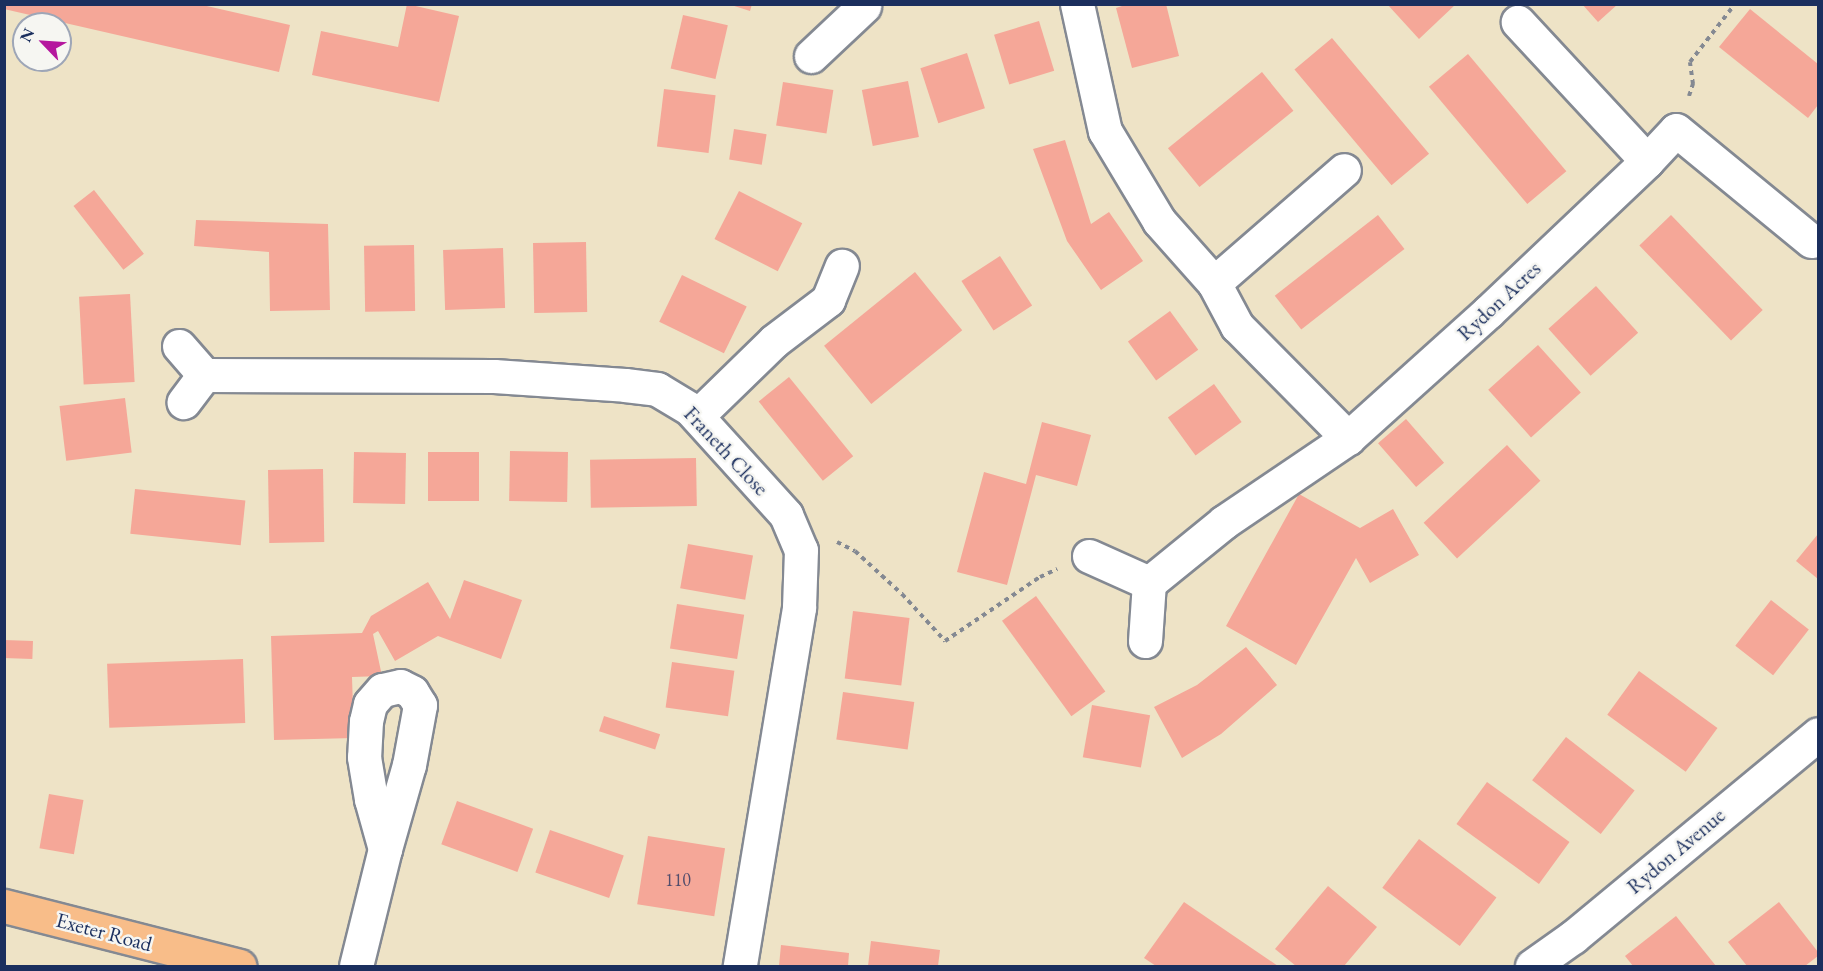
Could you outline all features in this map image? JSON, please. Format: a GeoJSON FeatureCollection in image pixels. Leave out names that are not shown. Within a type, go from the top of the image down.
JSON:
{"type":"FeatureCollection","features":[{"type":"Feature","properties":{"kind":"main road","name":"Exeter Road"},"geometry":{"type":"LineString","coordinates":[[4,906],[238,966]]}},
{"type":"Feature","properties":{"kind":"street"},"geometry":{"type":"LineString","coordinates":[[1077,4],[1105,131],[1159,221],[1214,283],[1237,326],[1348,438]]}},
{"type":"Feature","properties":{"kind":"street"},"geometry":{"type":"LineString","coordinates":[[811,56],[865,5]]}},
{"type":"Feature","properties":{"kind":"street"},"geometry":{"type":"LineString","coordinates":[[1518,22],[1647,160]]}},
{"type":"Feature","properties":{"kind":"street"},"geometry":{"type":"LineString","coordinates":[[1676,130],[1811,241]]}},
{"type":"Feature","properties":{"kind":"street","name":"Rydon Acres"},"geometry":{"type":"LineString","coordinates":[[1149,583],[1224,522],[1348,438],[1488,312],[1676,130]]}},
{"type":"Feature","properties":{"kind":"street"},"geometry":{"type":"LineString","coordinates":[[1214,283],[1344,170]]}},
{"type":"Feature","properties":{"kind":"street"},"geometry":{"type":"LineString","coordinates":[[697,416],[774,340],[828,300],[842,267]]}},
{"type":"Feature","properties":{"kind":"street"},"geometry":{"type":"LineString","coordinates":[[179,346],[204,375],[184,402]]}},
{"type":"Feature","properties":{"kind":"street","name":"Franeth Close"},"geometry":{"type":"LineString","coordinates":[[204,375],[494,376],[625,385],[657,390],[690,409],[697,416],[786,516],[801,550],[797,619],[740,966]]}},
{"type":"Feature","properties":{"kind":"street"},"geometry":{"type":"LineString","coordinates":[[1089,556],[1149,583],[1145,641]]}},
{"type":"Feature","properties":{"kind":"street","name":"Rydon Avenue"},"geometry":{"type":"LineString","coordinates":[[1532,966],[1573,937],[1818,734]]}},
{"type":"Feature","properties":{"kind":"street"},"geometry":{"type":"LineString","coordinates":[[356,966],[385,849]]}},
{"type":"Feature","properties":{"kind":"path"},"geometry":{"type":"LineString","coordinates":[[1676,130],[1693,84],[1690,62],[1735,4]]}},
{"type":"Feature","properties":{"kind":"path"},"geometry":{"type":"LineString","coordinates":[[836,541],[855,551],[902,594],[945,641],[1040,577],[1089,556]]}},
{"type":"Feature","properties":{"kind":"building"},"geometry":{"type":"Polygon","coordinates":[[[4,4],[198,4],[290,25],[279,72],[72,25],[72,12],[17,12],[4,9],[4,4]]]}},
{"type":"Feature","properties":{"kind":"building"},"geometry":{"type":"Polygon","coordinates":[[[407,4],[459,16],[439,102],[312,75],[321,31],[398,47],[407,4]]]}},
{"type":"Feature","properties":{"kind":"building"},"geometry":{"type":"Polygon","coordinates":[[[728,4],[752,4],[750,11],[728,4]]]}},
{"type":"Feature","properties":{"kind":"building"},"geometry":{"type":"Polygon","coordinates":[[[1128,4],[1166,4],[1179,56],[1132,68],[1116,8],[1128,4]]]}},
{"type":"Feature","properties":{"kind":"building"},"geometry":{"type":"Polygon","coordinates":[[[1387,4],[1456,4],[1419,39],[1387,4]]]}},
{"type":"Feature","properties":{"kind":"building"},"geometry":{"type":"Polygon","coordinates":[[[1582,4],[1618,4],[1598,22],[1582,4]]]}},
{"type":"Feature","properties":{"kind":"building"},"geometry":{"type":"Polygon","coordinates":[[[1750,9],[1818,64],[1818,105],[1808,118],[1719,47],[1750,9]]]}},
{"type":"Feature","properties":{"kind":"building"},"geometry":{"type":"Polygon","coordinates":[[[683,15],[728,25],[715,79],[671,69],[683,15]]]}},
{"type":"Feature","properties":{"kind":"building"},"geometry":{"type":"Polygon","coordinates":[[[1039,21],[1054,71],[1009,84],[994,35],[1039,21]]]}},
{"type":"Feature","properties":{"kind":"building"},"geometry":{"type":"Polygon","coordinates":[[[1332,38],[1429,154],[1392,185],[1294,69],[1332,38]]]}},
{"type":"Feature","properties":{"kind":"building"},"geometry":{"type":"Polygon","coordinates":[[[967,53],[985,108],[938,123],[920,68],[967,53]]]}},
{"type":"Feature","properties":{"kind":"building"},"geometry":{"type":"Polygon","coordinates":[[[1468,54],[1566,171],[1527,204],[1429,87],[1468,54]]]}},
{"type":"Feature","properties":{"kind":"building"},"geometry":{"type":"Polygon","coordinates":[[[1262,72],[1293,111],[1199,187],[1168,148],[1262,72]]]}},
{"type":"Feature","properties":{"kind":"building"},"geometry":{"type":"Polygon","coordinates":[[[908,81],[919,137],[873,146],[862,90],[908,81]]]}},
{"type":"Feature","properties":{"kind":"building"},"geometry":{"type":"Polygon","coordinates":[[[783,82],[833,90],[826,133],[776,125],[783,82]]]}},
{"type":"Feature","properties":{"kind":"building"},"geometry":{"type":"Polygon","coordinates":[[[664,89],[716,95],[709,153],[657,147],[664,89]]]}},
{"type":"Feature","properties":{"kind":"building"},"geometry":{"type":"Polygon","coordinates":[[[734,129],[767,134],[762,165],[729,160],[734,129]]]}},
{"type":"Feature","properties":{"kind":"building"},"geometry":{"type":"Polygon","coordinates":[[[1065,140],[1091,224],[1109,212],[1143,261],[1101,290],[1067,241],[1033,149],[1065,140]]]}},
{"type":"Feature","properties":{"kind":"building"},"geometry":{"type":"Polygon","coordinates":[[[94,190],[144,254],[123,270],[74,206],[94,190]]]}},
{"type":"Feature","properties":{"kind":"building"},"geometry":{"type":"Polygon","coordinates":[[[739,191],[802,223],[778,271],[714,239],[739,191]]]}},
{"type":"Feature","properties":{"kind":"building"},"geometry":{"type":"Polygon","coordinates":[[[1378,215],[1404,249],[1301,330],[1275,296],[1378,215]]]}},
{"type":"Feature","properties":{"kind":"building"},"geometry":{"type":"Polygon","coordinates":[[[1671,215],[1763,310],[1731,341],[1639,246],[1671,215]]]}},
{"type":"Feature","properties":{"kind":"building"},"geometry":{"type":"Polygon","coordinates":[[[196,220],[328,224],[330,310],[270,311],[269,252],[194,246],[196,220]]]}},
{"type":"Feature","properties":{"kind":"building"},"geometry":{"type":"Polygon","coordinates":[[[586,242],[587,312],[534,313],[533,243],[586,242]]]}},
{"type":"Feature","properties":{"kind":"building"},"geometry":{"type":"Polygon","coordinates":[[[414,245],[415,311],[365,312],[364,246],[414,245]]]}},
{"type":"Feature","properties":{"kind":"building"},"geometry":{"type":"Polygon","coordinates":[[[503,248],[505,308],[445,310],[443,250],[503,248]]]}},
{"type":"Feature","properties":{"kind":"building"},"geometry":{"type":"Polygon","coordinates":[[[1000,256],[1032,305],[994,331],[961,281],[1000,256]]]}},
{"type":"Feature","properties":{"kind":"building"},"geometry":{"type":"Polygon","coordinates":[[[915,272],[962,330],[871,404],[824,346],[915,272]]]}},
{"type":"Feature","properties":{"kind":"building"},"geometry":{"type":"Polygon","coordinates":[[[682,275],[747,307],[724,353],[659,322],[682,275]]]}},
{"type":"Feature","properties":{"kind":"building"},"geometry":{"type":"Polygon","coordinates":[[[1596,286],[1638,333],[1591,376],[1548,329],[1596,286]]]}},
{"type":"Feature","properties":{"kind":"building"},"geometry":{"type":"Polygon","coordinates":[[[130,294],[135,382],[84,385],[79,297],[130,294]]]}},
{"type":"Feature","properties":{"kind":"building"},"geometry":{"type":"Polygon","coordinates":[[[1170,311],[1198,350],[1156,380],[1128,342],[1170,311]]]}},
{"type":"Feature","properties":{"kind":"building"},"geometry":{"type":"Polygon","coordinates":[[[1538,345],[1581,393],[1531,437],[1488,390],[1538,345]]]}},
{"type":"Feature","properties":{"kind":"building"},"geometry":{"type":"Polygon","coordinates":[[[789,377],[853,456],[823,481],[759,402],[789,377]]]}},
{"type":"Feature","properties":{"kind":"building"},"geometry":{"type":"Polygon","coordinates":[[[1214,384],[1242,422],[1196,456],[1168,418],[1214,384]]]}},
{"type":"Feature","properties":{"kind":"building"},"geometry":{"type":"Polygon","coordinates":[[[125,398],[132,453],[66,461],[59,406],[125,398]]]}},
{"type":"Feature","properties":{"kind":"building"},"geometry":{"type":"Polygon","coordinates":[[[1406,419],[1444,463],[1416,487],[1378,443],[1406,419]]]}},
{"type":"Feature","properties":{"kind":"building"},"geometry":{"type":"Polygon","coordinates":[[[1042,422],[1091,435],[1077,486],[1036,475],[1007,585],[957,572],[984,472],[1026,484],[1042,422]]]}},
{"type":"Feature","properties":{"kind":"building"},"geometry":{"type":"Polygon","coordinates":[[[1507,445],[1540,481],[1457,559],[1424,523],[1507,445]]]}},
{"type":"Feature","properties":{"kind":"building"},"geometry":{"type":"Polygon","coordinates":[[[510,451],[568,452],[567,502],[509,501],[510,451]]]}},
{"type":"Feature","properties":{"kind":"building"},"geometry":{"type":"Polygon","coordinates":[[[354,452],[406,453],[405,504],[353,503],[354,452]]]}},
{"type":"Feature","properties":{"kind":"building"},"geometry":{"type":"Polygon","coordinates":[[[428,452],[479,452],[479,501],[428,501],[428,452]]]}},
{"type":"Feature","properties":{"kind":"building"},"geometry":{"type":"Polygon","coordinates":[[[696,458],[697,506],[591,508],[590,460],[696,458]]]}},
{"type":"Feature","properties":{"kind":"building"},"geometry":{"type":"Polygon","coordinates":[[[323,469],[324,542],[269,543],[268,470],[323,469]]]}},
{"type":"Feature","properties":{"kind":"building"},"geometry":{"type":"Polygon","coordinates":[[[135,489],[245,501],[241,545],[130,534],[135,489]]]}},
{"type":"Feature","properties":{"kind":"building"},"geometry":{"type":"Polygon","coordinates":[[[1299,494],[1360,528],[1393,509],[1419,555],[1370,583],[1356,558],[1296,665],[1226,626],[1299,494]]]}},
{"type":"Feature","properties":{"kind":"building"},"geometry":{"type":"Polygon","coordinates":[[[1818,534],[1818,579],[1796,561],[1818,534]]]}},
{"type":"Feature","properties":{"kind":"building"},"geometry":{"type":"Polygon","coordinates":[[[688,544],[753,555],[745,600],[680,588],[688,544]]]}},
{"type":"Feature","properties":{"kind":"building"},"geometry":{"type":"Polygon","coordinates":[[[464,580],[522,600],[501,659],[438,636],[395,661],[378,631],[373,634],[382,676],[352,677],[354,738],[274,740],[271,636],[362,633],[371,616],[428,582],[450,619],[464,580]]]}},
{"type":"Feature","properties":{"kind":"building"},"geometry":{"type":"Polygon","coordinates":[[[1036,596],[1105,691],[1071,716],[1002,621],[1036,596]]]}},
{"type":"Feature","properties":{"kind":"building"},"geometry":{"type":"Polygon","coordinates":[[[1771,600],[1809,630],[1773,675],[1735,646],[1771,600]]]}},
{"type":"Feature","properties":{"kind":"building"},"geometry":{"type":"Polygon","coordinates":[[[677,604],[744,615],[737,659],[670,648],[677,604]]]}},
{"type":"Feature","properties":{"kind":"building"},"geometry":{"type":"Polygon","coordinates":[[[853,611],[910,618],[901,685],[845,678],[853,611]]]}},
{"type":"Feature","properties":{"kind":"building"},"geometry":{"type":"Polygon","coordinates":[[[4,640],[33,641],[32,659],[4,658],[4,640]]]}},
{"type":"Feature","properties":{"kind":"building"},"geometry":{"type":"Polygon","coordinates":[[[1246,647],[1277,685],[1221,734],[1182,758],[1154,707],[1197,685],[1246,647]]]}},
{"type":"Feature","properties":{"kind":"building"},"geometry":{"type":"Polygon","coordinates":[[[243,659],[245,723],[109,728],[107,664],[243,659]]]}},
{"type":"Feature","properties":{"kind":"building"},"geometry":{"type":"Polygon","coordinates":[[[672,662],[734,671],[728,716],[666,708],[672,662]]]}},
{"type":"Feature","properties":{"kind":"building"},"geometry":{"type":"Polygon","coordinates":[[[1639,671],[1717,728],[1686,772],[1607,715],[1639,671]]]}},
{"type":"Feature","properties":{"kind":"building"},"geometry":{"type":"Polygon","coordinates":[[[843,692],[914,702],[908,750],[836,740],[843,692]]]}},
{"type":"Feature","properties":{"kind":"building"},"geometry":{"type":"Polygon","coordinates":[[[1092,705],[1150,715],[1141,767],[1083,757],[1092,705]]]}},
{"type":"Feature","properties":{"kind":"building"},"geometry":{"type":"Polygon","coordinates":[[[604,716],[660,734],[655,749],[599,731],[604,716]]]}},
{"type":"Feature","properties":{"kind":"building"},"geometry":{"type":"Polygon","coordinates":[[[1566,737],[1635,791],[1601,834],[1532,780],[1566,737]]]}},
{"type":"Feature","properties":{"kind":"building"},"geometry":{"type":"Polygon","coordinates":[[[1487,782],[1570,842],[1539,884],[1456,824],[1487,782]]]}},
{"type":"Feature","properties":{"kind":"building"},"geometry":{"type":"Polygon","coordinates":[[[49,794],[83,800],[74,854],[39,848],[49,794]]]}},
{"type":"Feature","properties":{"kind":"building"},"geometry":{"type":"Polygon","coordinates":[[[457,801],[533,829],[517,872],[441,844],[457,801]]]}},
{"type":"Feature","properties":{"kind":"building"},"geometry":{"type":"Polygon","coordinates":[[[550,830],[624,855],[609,898],[535,873],[550,830]]]}},
{"type":"Feature","properties":{"kind":"building"},"geometry":{"type":"Polygon","coordinates":[[[648,836],[725,848],[714,916],[637,904],[648,836]]]}},
{"type":"Feature","properties":{"kind":"building"},"geometry":{"type":"Polygon","coordinates":[[[1419,839],[1496,897],[1460,946],[1382,888],[1419,839]]]}},
{"type":"Feature","properties":{"kind":"building"},"geometry":{"type":"Polygon","coordinates":[[[1328,886],[1377,927],[1344,966],[1296,966],[1275,949],[1328,886]]]}},
{"type":"Feature","properties":{"kind":"building"},"geometry":{"type":"Polygon","coordinates":[[[1184,902],[1278,966],[1156,966],[1144,958],[1184,902]]]}},
{"type":"Feature","properties":{"kind":"building"},"geometry":{"type":"Polygon","coordinates":[[[1779,902],[1818,952],[1818,956],[1805,966],[1747,966],[1728,942],[1779,902]]]}},
{"type":"Feature","properties":{"kind":"building"},"geometry":{"type":"Polygon","coordinates":[[[1676,916],[1716,966],[1633,966],[1625,956],[1676,916]]]}},
{"type":"Feature","properties":{"kind":"building"},"geometry":{"type":"Polygon","coordinates":[[[871,941],[940,950],[938,966],[868,966],[871,941]]]}},
{"type":"Feature","properties":{"kind":"building"},"geometry":{"type":"Polygon","coordinates":[[[781,945],[849,953],[848,966],[779,966],[781,945]]]}}]}
